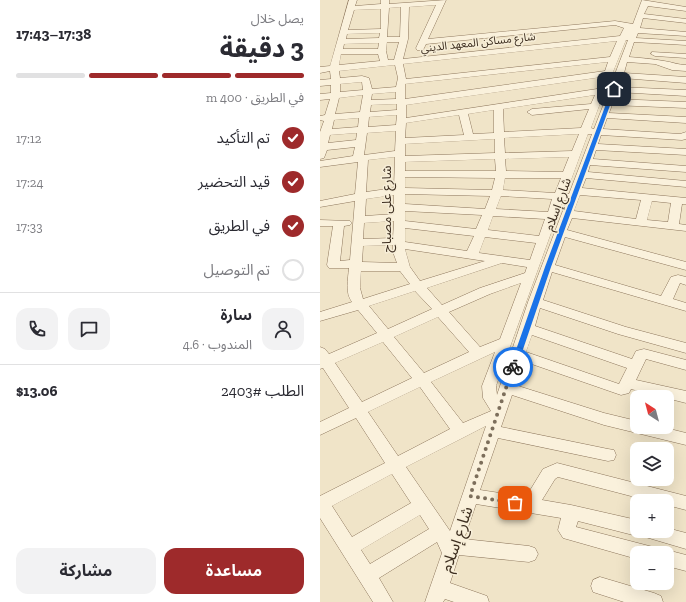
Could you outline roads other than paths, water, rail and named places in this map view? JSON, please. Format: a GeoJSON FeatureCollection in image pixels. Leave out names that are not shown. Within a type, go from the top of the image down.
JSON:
{"type":"FeatureCollection","features":[{"type":"Feature","properties":{"kind":"street"},"geometry":{"type":"LineString","coordinates":[[353,0],[349,20],[334,68],[336,81],[334,95],[327,115],[321,152],[360,143]]}},
{"type":"Feature","properties":{"kind":"street"},"geometry":{"type":"LineString","coordinates":[[349,20],[383,15],[406,5],[441,1]]}},
{"type":"Feature","properties":{"kind":"street"},"geometry":{"type":"LineString","coordinates":[[416,59],[441,1]]}},
{"type":"Feature","properties":{"kind":"street"},"geometry":{"type":"LineString","coordinates":[[644,1],[686,9]]}},
{"type":"Feature","properties":{"kind":"street","name":"شارع إسلام"},"geometry":{"type":"LineString","coordinates":[[631,34],[641,16],[644,1]]}},
{"type":"Feature","properties":{"kind":"street","name":"شارع إسلام"},"geometry":{"type":"LineString","coordinates":[[496,418],[494,404],[488,392],[489,386],[567,175],[601,91],[614,74],[644,1]]}},
{"type":"Feature","properties":{"kind":"street"},"geometry":{"type":"LineString","coordinates":[[398,61],[404,39],[406,5]]}},
{"type":"Feature","properties":{"kind":"street"},"geometry":{"type":"LineString","coordinates":[[349,20],[383,15]]}},
{"type":"Feature","properties":{"kind":"street"},"geometry":{"type":"LineString","coordinates":[[383,15],[382,51],[384,63]]}},
{"type":"Feature","properties":{"kind":"street"},"geometry":{"type":"LineString","coordinates":[[641,16],[686,21]]}},
{"type":"Feature","properties":{"kind":"street"},"geometry":{"type":"LineString","coordinates":[[421,45],[440,47],[450,43],[463,45],[474,40],[486,42],[497,38],[510,40],[518,36],[534,38],[615,23],[631,34],[686,43]]}},
{"type":"Feature","properties":{"kind":"street"},"geometry":{"type":"LineString","coordinates":[[421,45],[556,33],[589,32]]}},
{"type":"Feature","properties":{"kind":"street"},"geometry":{"type":"LineString","coordinates":[[556,33],[562,44]]}},
{"type":"Feature","properties":{"kind":"street"},"geometry":{"type":"LineString","coordinates":[[578,33],[585,41]]}},
{"type":"Feature","properties":{"kind":"street"},"geometry":{"type":"LineString","coordinates":[[631,34],[686,34]]}},
{"type":"Feature","properties":{"kind":"street","name":"شارع مساكن المعهد الديني"},"geometry":{"type":"LineString","coordinates":[[320,70],[562,44],[631,34]]}},
{"type":"Feature","properties":{"kind":"street"},"geometry":{"type":"LineString","coordinates":[[534,38],[540,46]]}},
{"type":"Feature","properties":{"kind":"street"},"geometry":{"type":"LineString","coordinates":[[341,42],[404,39]]}},
{"type":"Feature","properties":{"kind":"street"},"geometry":{"type":"LineString","coordinates":[[510,40],[516,49]]}},
{"type":"Feature","properties":{"kind":"street"},"geometry":{"type":"LineString","coordinates":[[486,42],[491,51]]}},
{"type":"Feature","properties":{"kind":"street"},"geometry":{"type":"LineString","coordinates":[[463,45],[468,54]]}},
{"type":"Feature","properties":{"kind":"street"},"geometry":{"type":"LineString","coordinates":[[440,47],[444,56]]}},
{"type":"Feature","properties":{"kind":"street"},"geometry":{"type":"LineString","coordinates":[[338,52],[382,51]]}},
{"type":"Feature","properties":{"kind":"street"},"geometry":{"type":"LineString","coordinates":[[320,97],[368,92],[401,82],[585,56]]}},
{"type":"Feature","properties":{"kind":"street"},"geometry":{"type":"LineString","coordinates":[[401,82],[622,57],[686,56]]}},
{"type":"Feature","properties":{"kind":"street"},"geometry":{"type":"LineString","coordinates":[[622,57],[667,64],[672,67],[686,68]]}},
{"type":"Feature","properties":{"kind":"street","name":"شارع على مصباح"},"geometry":{"type":"LineString","coordinates":[[398,61],[401,82],[402,113],[400,141],[399,243],[404,267],[418,286],[478,353]]}},
{"type":"Feature","properties":{"kind":"street"},"geometry":{"type":"LineString","coordinates":[[325,132],[362,130],[402,113],[614,74],[686,80]]}},
{"type":"Feature","properties":{"kind":"street","name":"شارع إسلام"},"geometry":{"type":"LineString","coordinates":[[437,595],[535,302],[614,89],[614,74]]}},
{"type":"Feature","properties":{"kind":"street"},"geometry":{"type":"LineString","coordinates":[[320,83],[366,80],[368,92],[360,143],[361,196],[354,288],[356,299],[422,380],[460,431]]}},
{"type":"Feature","properties":{"kind":"street"},"geometry":{"type":"LineString","coordinates":[[320,110],[327,115],[463,112],[614,89],[686,92]]}},
{"type":"Feature","properties":{"kind":"street"},"geometry":{"type":"LineString","coordinates":[[545,100],[552,121]]}},
{"type":"Feature","properties":{"kind":"street"},"geometry":{"type":"LineString","coordinates":[[528,102],[536,122]]}},
{"type":"Feature","properties":{"kind":"street"},"geometry":{"type":"LineString","coordinates":[[609,102],[686,105]]}},
{"type":"Feature","properties":{"kind":"street"},"geometry":{"type":"LineString","coordinates":[[366,103],[402,113]]}},
{"type":"Feature","properties":{"kind":"street"},"geometry":{"type":"LineString","coordinates":[[400,141],[498,135],[536,122],[552,121],[596,106]]}},
{"type":"Feature","properties":{"kind":"street"},"geometry":{"type":"LineString","coordinates":[[472,254],[497,193],[501,174],[498,135],[498,107]]}},
{"type":"Feature","properties":{"kind":"street"},"geometry":{"type":"LineString","coordinates":[[463,112],[469,137]]}},
{"type":"Feature","properties":{"kind":"street"},"geometry":{"type":"LineString","coordinates":[[604,116],[686,120]]}},
{"type":"Feature","properties":{"kind":"street"},"geometry":{"type":"LineString","coordinates":[[536,122],[552,121],[585,131],[682,137],[686,135]]}},
{"type":"Feature","properties":{"kind":"street"},"geometry":{"type":"LineString","coordinates":[[592,148],[686,152]]}},
{"type":"Feature","properties":{"kind":"street"},"geometry":{"type":"LineString","coordinates":[[320,164],[360,158],[400,156],[576,154]]}},
{"type":"Feature","properties":{"kind":"street"},"geometry":{"type":"LineString","coordinates":[[587,162],[686,169]]}},
{"type":"Feature","properties":{"kind":"street"},"geometry":{"type":"LineString","coordinates":[[400,174],[567,175]]}},
{"type":"Feature","properties":{"kind":"street"},"geometry":{"type":"LineString","coordinates":[[582,175],[686,184]]}},
{"type":"Feature","properties":{"kind":"street"},"geometry":{"type":"LineString","coordinates":[[320,204],[361,196],[400,191],[560,196],[575,194],[647,198],[681,205],[673,226]]}},
{"type":"Feature","properties":{"kind":"street"},"geometry":{"type":"LineString","coordinates":[[641,223],[647,198]]}},
{"type":"Feature","properties":{"kind":"street"},"geometry":{"type":"LineString","coordinates":[[320,223],[339,224],[399,216],[490,212],[552,216]]}},
{"type":"Feature","properties":{"kind":"street"},"geometry":{"type":"LineString","coordinates":[[567,214],[686,228]]}},
{"type":"Feature","properties":{"kind":"street"},"geometry":{"type":"LineString","coordinates":[[399,216],[481,234],[543,240]]}},
{"type":"Feature","properties":{"kind":"street"},"geometry":{"type":"LineString","coordinates":[[339,224],[333,265],[404,267]]}},
{"type":"Feature","properties":{"kind":"street"},"geometry":{"type":"LineString","coordinates":[[560,232],[686,265],[683,280],[675,280],[665,302]]}},
{"type":"Feature","properties":{"kind":"street"},"geometry":{"type":"LineString","coordinates":[[358,242],[399,243],[472,254],[503,259],[532,269]]}},
{"type":"Feature","properties":{"kind":"street"},"geometry":{"type":"LineString","coordinates":[[320,317],[503,259]]}},
{"type":"Feature","properties":{"kind":"street"},"geometry":{"type":"LineString","coordinates":[[548,267],[686,307]]}},
{"type":"Feature","properties":{"kind":"street"},"geometry":{"type":"LineString","coordinates":[[529,554],[452,549],[359,410],[322,359],[385,335],[532,269]]}},
{"type":"Feature","properties":{"kind":"street"},"geometry":{"type":"LineString","coordinates":[[535,302],[686,348]]}},
{"type":"Feature","properties":{"kind":"street"},"geometry":{"type":"LineString","coordinates":[[526,328],[635,366]]}},
{"type":"Feature","properties":{"kind":"street"},"geometry":{"type":"LineString","coordinates":[[320,429],[478,353],[505,342]]}},
{"type":"Feature","properties":{"kind":"street"},"geometry":{"type":"LineString","coordinates":[[517,354],[618,390],[624,389],[641,355],[644,354],[686,365]]}},
{"type":"Feature","properties":{"kind":"street"},"geometry":{"type":"LineString","coordinates":[[627,383],[686,397]]}},
{"type":"Feature","properties":{"kind":"street"},"geometry":{"type":"LineString","coordinates":[[506,388],[604,419],[686,439]]}},
{"type":"Feature","properties":{"kind":"street"},"geometry":{"type":"LineString","coordinates":[[384,602],[320,503],[460,431],[496,418],[608,455]]}},
{"type":"Feature","properties":{"kind":"street"},"geometry":{"type":"LineString","coordinates":[[530,505],[550,474],[557,470],[686,503]]}},
{"type":"Feature","properties":{"kind":"street"},"geometry":{"type":"LineString","coordinates":[[470,496],[571,512],[630,526]]}},
{"type":"Feature","properties":{"kind":"street"},"geometry":{"type":"LineString","coordinates":[[349,548],[422,505]]}},
{"type":"Feature","properties":{"kind":"street"},"geometry":{"type":"LineString","coordinates":[[571,512],[567,530],[569,533],[630,549]]}},
{"type":"Feature","properties":{"kind":"street"},"geometry":{"type":"LineString","coordinates":[[367,575],[441,531]]}},
{"type":"Feature","properties":{"kind":"street"},"geometry":{"type":"LineString","coordinates":[[674,538],[686,541]]}},
{"type":"Feature","properties":{"kind":"street"},"geometry":{"type":"LineString","coordinates":[[674,560],[686,563]]}},
{"type":"Feature","properties":{"kind":"street"},"geometry":{"type":"LineString","coordinates":[[600,586],[654,602]]}},
{"type":"Feature","properties":{"kind":"street"},"geometry":{"type":"LineString","coordinates":[[437,595],[480,602]]}}]}
